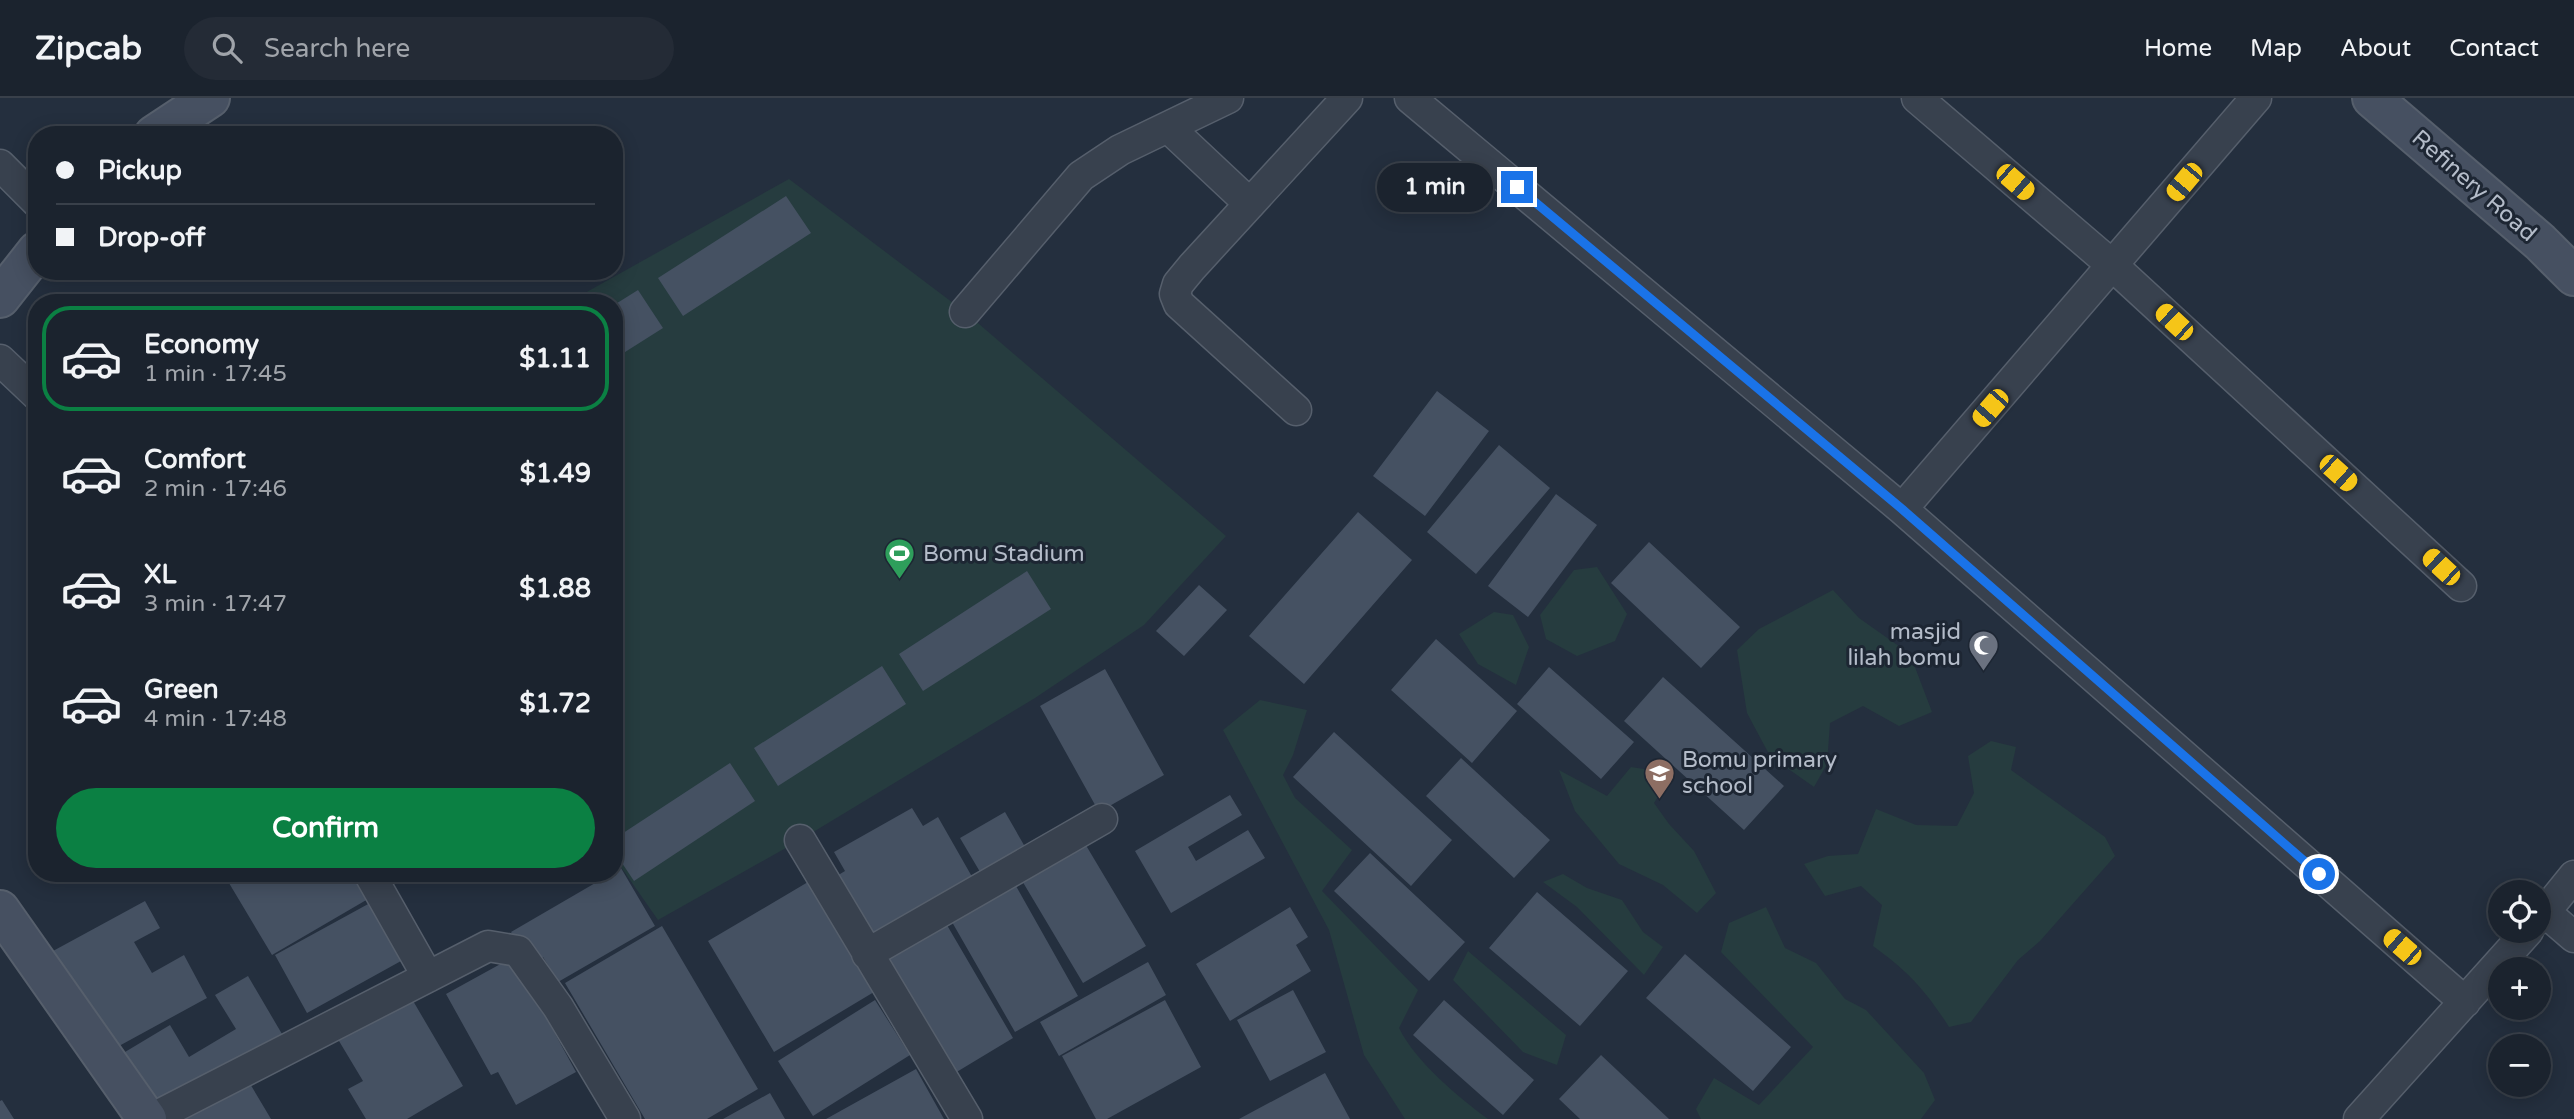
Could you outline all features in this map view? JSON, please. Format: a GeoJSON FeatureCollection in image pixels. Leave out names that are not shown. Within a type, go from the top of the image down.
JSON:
{"type":"FeatureCollection","features":[{"type":"Feature","properties":{"kind":"street"},"geometry":{"type":"LineString","coordinates":[[168,126],[210,98]]}},
{"type":"Feature","properties":{"kind":"street"},"geometry":{"type":"LineString","coordinates":[[965,312],[1082,176],[1120,150],[1228,98]]}},
{"type":"Feature","properties":{"kind":"street"},"geometry":{"type":"LineString","coordinates":[[1296,410],[1179,303],[1175,294],[1178,284],[1192,268],[1347,98]]}},
{"type":"Feature","properties":{"kind":"street"},"geometry":{"type":"LineString","coordinates":[[1409,98],[1902,509],[2465,1002]]}},
{"type":"Feature","properties":{"kind":"street"},"geometry":{"type":"LineString","coordinates":[[1917,98],[2112,265],[2461,586]]}},
{"type":"Feature","properties":{"kind":"street"},"geometry":{"type":"LineString","coordinates":[[1902,509],[2256,98]]}},
{"type":"Feature","properties":{"kind":"street","name":"Refinery Road"},"geometry":{"type":"LineString","coordinates":[[2372,98],[2540,242],[2574,276]]}},
{"type":"Feature","properties":{"kind":"street"},"geometry":{"type":"LineString","coordinates":[[1169,128],[1250,204]]}},
{"type":"Feature","properties":{"kind":"street"},"geometry":{"type":"LineString","coordinates":[[0,165],[28,193]]}},
{"type":"Feature","properties":{"kind":"street"},"geometry":{"type":"LineString","coordinates":[[0,298],[28,262]]}},
{"type":"Feature","properties":{"kind":"street"},"geometry":{"type":"LineString","coordinates":[[0,360],[28,386]]}},
{"type":"Feature","properties":{"kind":"street"},"geometry":{"type":"LineString","coordinates":[[867,954],[1102,819]]}},
{"type":"Feature","properties":{"kind":"street"},"geometry":{"type":"LineString","coordinates":[[800,840],[967,1119]]}},
{"type":"Feature","properties":{"kind":"street"},"geometry":{"type":"LineString","coordinates":[[2551,904],[2574,876]]}},
{"type":"Feature","properties":{"kind":"street"},"geometry":{"type":"LineString","coordinates":[[374,882],[428,977]]}},
{"type":"Feature","properties":{"kind":"street"},"geometry":{"type":"LineString","coordinates":[[0,910],[149,1119],[488,946],[518,951],[558,1007],[625,1119]]}},
{"type":"Feature","properties":{"kind":"street"},"geometry":{"type":"LineString","coordinates":[[2551,926],[2574,937]]}},
{"type":"Feature","properties":{"kind":"street"},"geometry":{"type":"LineString","coordinates":[[2359,1119],[2518,943]]}},
{"type":"Feature","properties":{"kind":"green space","name":"Bomu Stadium"},"geometry":{"type":"Polygon","coordinates":[[[789,179],[965,312],[1226,536],[1144,625],[1035,698],[800,840],[658,920],[623,870],[623,294],[583,294],[608,280],[623,280],[623,272],[789,179]]]}},
{"type":"Feature","properties":{"kind":"green space"},"geometry":{"type":"Polygon","coordinates":[[[1597,567],[1627,614],[1615,641],[1577,656],[1546,639],[1540,615],[1574,570],[1597,567]]]}},
{"type":"Feature","properties":{"kind":"green space"},"geometry":{"type":"Polygon","coordinates":[[[1833,590],[1859,618],[1910,654],[1932,712],[1899,726],[1863,706],[1830,723],[1827,764],[1814,787],[1770,756],[1747,713],[1737,650],[1759,629],[1833,590]]]}},
{"type":"Feature","properties":{"kind":"green space"},"geometry":{"type":"Polygon","coordinates":[[[1494,612],[1513,615],[1529,647],[1516,685],[1478,664],[1459,634],[1494,612]]]}},
{"type":"Feature","properties":{"kind":"green space"},"geometry":{"type":"Polygon","coordinates":[[[1260,700],[1307,710],[1293,755],[1283,775],[1295,798],[1352,850],[1322,891],[1418,990],[1399,1028],[1406,1041],[1439,1078],[1488,1119],[1405,1119],[1364,1055],[1329,930],[1223,730],[1260,700]]]}},
{"type":"Feature","properties":{"kind":"green space"},"geometry":{"type":"Polygon","coordinates":[[[1991,741],[2016,747],[2011,770],[2105,837],[2115,856],[2040,941],[2018,960],[1971,1022],[1949,1027],[1916,983],[1873,946],[1882,905],[1861,886],[1825,896],[1804,864],[1828,856],[1858,854],[1876,809],[1916,825],[1957,826],[1974,793],[1968,756],[1991,741]]]}},
{"type":"Feature","properties":{"kind":"green space"},"geometry":{"type":"Polygon","coordinates":[[[1631,767],[1656,771],[1667,782],[1654,803],[1694,851],[1716,893],[1697,913],[1663,885],[1619,864],[1575,811],[1559,770],[1607,796],[1631,767]]]}},
{"type":"Feature","properties":{"kind":"green space"},"geometry":{"type":"Polygon","coordinates":[[[1563,874],[1587,888],[1622,900],[1643,932],[1663,947],[1644,975],[1577,907],[1543,882],[1563,874]]]}},
{"type":"Feature","properties":{"kind":"green space"},"geometry":{"type":"Polygon","coordinates":[[[1766,907],[1785,948],[1816,963],[1845,999],[1866,1010],[1924,1073],[1935,1100],[1921,1119],[1701,1119],[1696,1109],[1714,1078],[1759,1105],[1813,1047],[1721,952],[1729,923],[1766,907]]]}},
{"type":"Feature","properties":{"kind":"green space"},"geometry":{"type":"Polygon","coordinates":[[[1468,951],[1566,1035],[1557,1065],[1523,1052],[1453,980],[1468,951]]]}},
{"type":"Feature","properties":{"kind":"building"},"geometry":{"type":"Polygon","coordinates":[[[786,196],[811,233],[683,316],[658,278],[786,196]]]}},
{"type":"Feature","properties":{"kind":"building"},"geometry":{"type":"Polygon","coordinates":[[[638,290],[663,328],[623,353],[623,299],[638,290]]]}},
{"type":"Feature","properties":{"kind":"building"},"geometry":{"type":"Polygon","coordinates":[[[1437,391],[1489,431],[1425,516],[1373,476],[1437,391]]]}},
{"type":"Feature","properties":{"kind":"building"},"geometry":{"type":"Polygon","coordinates":[[[1499,445],[1550,488],[1476,574],[1427,532],[1499,445]]]}},
{"type":"Feature","properties":{"kind":"building"},"geometry":{"type":"Polygon","coordinates":[[[1556,494],[1597,525],[1528,617],[1488,586],[1556,494]]]}},
{"type":"Feature","properties":{"kind":"building"},"geometry":{"type":"Polygon","coordinates":[[[1358,512],[1412,560],[1304,684],[1249,636],[1358,512]]]}},
{"type":"Feature","properties":{"kind":"building"},"geometry":{"type":"Polygon","coordinates":[[[1649,542],[1740,627],[1701,668],[1611,583],[1649,542]]]}},
{"type":"Feature","properties":{"kind":"building"},"geometry":{"type":"Polygon","coordinates":[[[1027,571],[1051,609],[923,691],[899,654],[1027,571]]]}},
{"type":"Feature","properties":{"kind":"building"},"geometry":{"type":"Polygon","coordinates":[[[1199,585],[1227,610],[1184,656],[1156,631],[1199,585]]]}},
{"type":"Feature","properties":{"kind":"building"},"geometry":{"type":"Polygon","coordinates":[[[1436,639],[1517,711],[1472,763],[1391,690],[1436,639]]]}},
{"type":"Feature","properties":{"kind":"building"},"geometry":{"type":"Polygon","coordinates":[[[882,666],[906,704],[778,786],[754,748],[882,666]]]}},
{"type":"Feature","properties":{"kind":"building"},"geometry":{"type":"Polygon","coordinates":[[[1549,667],[1634,742],[1601,779],[1517,704],[1549,667]]]}},
{"type":"Feature","properties":{"kind":"building"},"geometry":{"type":"Polygon","coordinates":[[[1105,669],[1164,775],[1099,812],[1040,706],[1105,669]]]}},
{"type":"Feature","properties":{"kind":"building"},"geometry":{"type":"Polygon","coordinates":[[[1663,677],[1784,786],[1744,830],[1624,721],[1663,677]]]}},
{"type":"Feature","properties":{"kind":"building"},"geometry":{"type":"Polygon","coordinates":[[[1334,732],[1452,840],[1411,886],[1293,777],[1334,732]]]}},
{"type":"Feature","properties":{"kind":"building"},"geometry":{"type":"Polygon","coordinates":[[[1461,758],[1550,840],[1514,878],[1426,796],[1461,758]]]}},
{"type":"Feature","properties":{"kind":"building"},"geometry":{"type":"Polygon","coordinates":[[[730,763],[755,801],[634,881],[623,864],[623,833],[730,763]]]}},
{"type":"Feature","properties":{"kind":"building"},"geometry":{"type":"Polygon","coordinates":[[[1230,795],[1242,815],[1188,847],[1196,861],[1248,830],[1265,858],[1171,913],[1135,851],[1230,795]]]}},
{"type":"Feature","properties":{"kind":"building"},"geometry":{"type":"Polygon","coordinates":[[[912,808],[923,826],[938,817],[975,882],[872,942],[835,877],[845,871],[834,852],[912,808]]]}},
{"type":"Feature","properties":{"kind":"building"},"geometry":{"type":"Polygon","coordinates":[[[1005,812],[1028,852],[983,877],[960,838],[1005,812]]]}},
{"type":"Feature","properties":{"kind":"building"},"geometry":{"type":"Polygon","coordinates":[[[1084,842],[1146,946],[1083,983],[1021,879],[1084,842]]]}},
{"type":"Feature","properties":{"kind":"building"},"geometry":{"type":"Polygon","coordinates":[[[1370,853],[1465,942],[1429,981],[1334,891],[1370,853]]]}},
{"type":"Feature","properties":{"kind":"building"},"geometry":{"type":"Polygon","coordinates":[[[623,871],[655,926],[558,982],[543,957],[530,964],[511,932],[597,882],[623,882],[623,871]]]}},
{"type":"Feature","properties":{"kind":"building"},"geometry":{"type":"Polygon","coordinates":[[[228,882],[358,882],[368,899],[272,955],[228,882]]]}},
{"type":"Feature","properties":{"kind":"building"},"geometry":{"type":"Polygon","coordinates":[[[808,882],[874,992],[774,1052],[708,941],[808,882]]]}},
{"type":"Feature","properties":{"kind":"building"},"geometry":{"type":"Polygon","coordinates":[[[1016,886],[1078,996],[1015,1032],[952,922],[1016,886]]]}},
{"type":"Feature","properties":{"kind":"building"},"geometry":{"type":"Polygon","coordinates":[[[1537,892],[1628,971],[1580,1026],[1489,948],[1537,892]]]}},
{"type":"Feature","properties":{"kind":"building"},"geometry":{"type":"Polygon","coordinates":[[[145,901],[160,928],[134,942],[152,973],[184,955],[207,998],[108,1052],[53,951],[145,901]]]}},
{"type":"Feature","properties":{"kind":"building"},"geometry":{"type":"Polygon","coordinates":[[[370,903],[401,961],[307,1013],[275,955],[370,903]]]}},
{"type":"Feature","properties":{"kind":"building"},"geometry":{"type":"Polygon","coordinates":[[[1290,907],[1308,937],[1296,945],[1311,971],[1230,1021],[1196,964],[1290,907]]]}},
{"type":"Feature","properties":{"kind":"building"},"geometry":{"type":"Polygon","coordinates":[[[944,920],[1013,1038],[950,1076],[881,957],[944,920]]]}},
{"type":"Feature","properties":{"kind":"building"},"geometry":{"type":"Polygon","coordinates":[[[662,926],[758,1089],[707,1119],[645,1119],[565,983],[662,926]]]}},
{"type":"Feature","properties":{"kind":"building"},"geometry":{"type":"Polygon","coordinates":[[[1685,954],[1791,1047],[1753,1091],[1646,998],[1685,954]]]}},
{"type":"Feature","properties":{"kind":"building"},"geometry":{"type":"Polygon","coordinates":[[[513,957],[576,1072],[516,1105],[498,1072],[491,1075],[446,994],[513,957]]]}},
{"type":"Feature","properties":{"kind":"building"},"geometry":{"type":"Polygon","coordinates":[[[1148,962],[1166,995],[1059,1056],[1040,1022],[1148,962]]]}},
{"type":"Feature","properties":{"kind":"building"},"geometry":{"type":"Polygon","coordinates":[[[248,976],[282,1034],[153,1110],[120,1055],[170,1025],[189,1057],[236,1029],[215,995],[248,976]]]}},
{"type":"Feature","properties":{"kind":"building"},"geometry":{"type":"Polygon","coordinates":[[[1293,990],[1326,1052],[1270,1081],[1237,1020],[1293,990]]]}},
{"type":"Feature","properties":{"kind":"building"},"geometry":{"type":"Polygon","coordinates":[[[409,994],[463,1086],[407,1119],[366,1119],[348,1089],[363,1081],[336,1036],[409,994]]]}},
{"type":"Feature","properties":{"kind":"building"},"geometry":{"type":"Polygon","coordinates":[[[875,1000],[910,1055],[813,1116],[778,1061],[875,1000]]]}},
{"type":"Feature","properties":{"kind":"building"},"geometry":{"type":"Polygon","coordinates":[[[1165,1000],[1201,1067],[1107,1119],[1096,1119],[1062,1056],[1165,1000]]]}},
{"type":"Feature","properties":{"kind":"building"},"geometry":{"type":"Polygon","coordinates":[[[1444,1000],[1534,1080],[1503,1115],[1413,1035],[1444,1000]]]}},
{"type":"Feature","properties":{"kind":"building"},"geometry":{"type":"Polygon","coordinates":[[[1601,1055],[1669,1119],[1580,1119],[1559,1099],[1601,1055]]]}},
{"type":"Feature","properties":{"kind":"building"},"geometry":{"type":"Polygon","coordinates":[[[916,1069],[944,1119],[826,1119],[916,1069]]]}},
{"type":"Feature","properties":{"kind":"building"},"geometry":{"type":"Polygon","coordinates":[[[1325,1073],[1350,1119],[1239,1119],[1325,1073]]]}},
{"type":"Feature","properties":{"kind":"building"},"geometry":{"type":"Polygon","coordinates":[[[246,1077],[271,1119],[182,1119],[246,1077]]]}},
{"type":"Feature","properties":{"kind":"building"},"geometry":{"type":"Polygon","coordinates":[[[770,1093],[785,1119],[723,1119],[770,1093]]]}},
{"type":"Feature","properties":{"kind":"building"},"geometry":{"type":"Polygon","coordinates":[[[2,1100],[14,1119],[0,1119],[2,1100]]]}},
{"type":"Feature","properties":{"kind":"place","name":"Bomu Stadium"},"geometry":{"type":"Point","coordinates":[900,581]}},
{"type":"Feature","properties":{"kind":"place","name":"masjid lilah bomu"},"geometry":{"type":"Point","coordinates":[1984,672]}},
{"type":"Feature","properties":{"kind":"place","name":"Bomu primary school"},"geometry":{"type":"Point","coordinates":[1659,800]}},
{"type":"Feature","properties":{"kind":"route"},"geometry":{"type":"LineString","coordinates":[[1517,187],[1902,509],[2319,874]]}}]}
